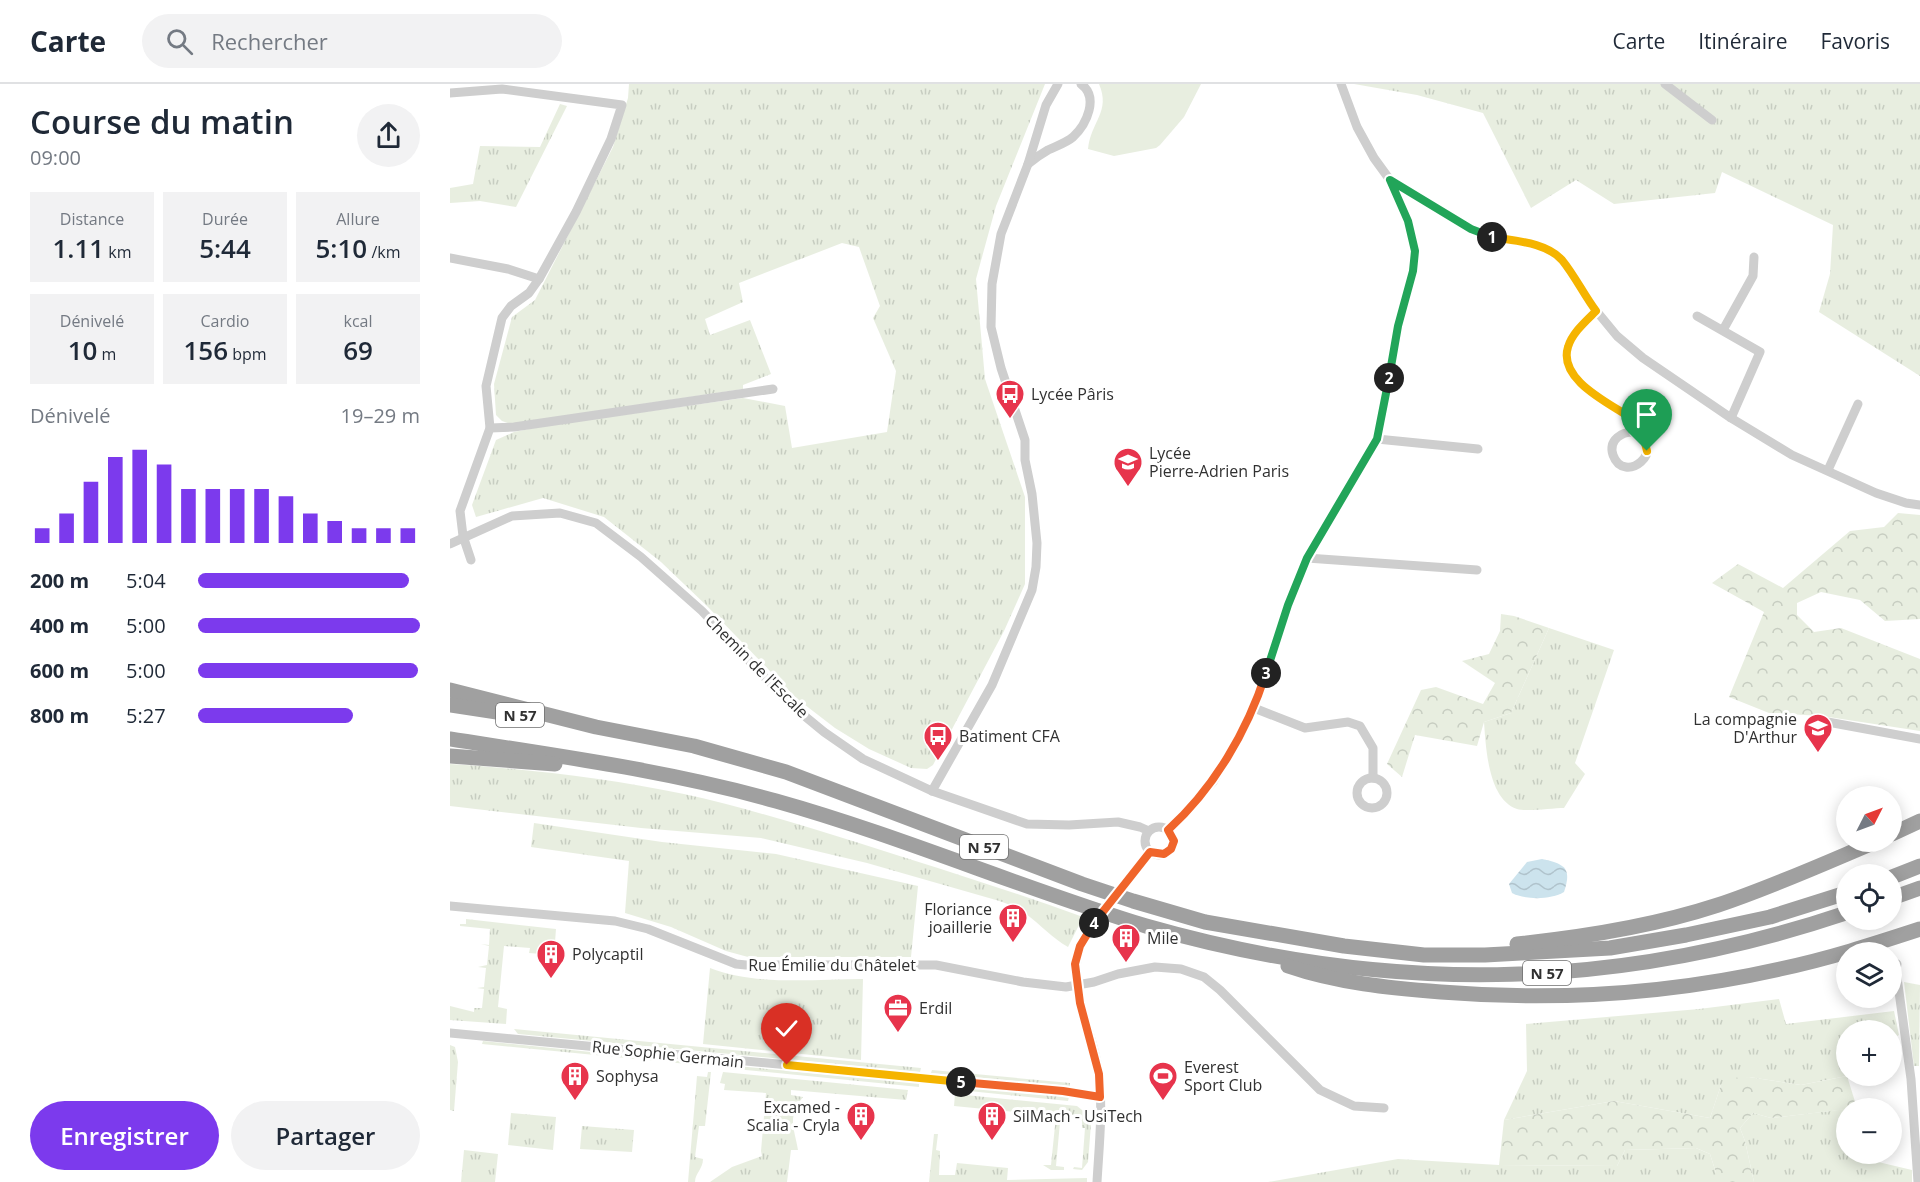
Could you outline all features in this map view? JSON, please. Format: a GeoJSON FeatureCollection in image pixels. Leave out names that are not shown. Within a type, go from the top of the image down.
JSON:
{"type":"FeatureCollection","features":[{"type":"Feature","properties":{"kind":"highway"},"geometry":{"type":"LineString","coordinates":[[450,690],[590,726]]}},
{"type":"Feature","properties":{"kind":"highway","name":"N 57"},"geometry":{"type":"LineString","coordinates":[[450,705],[590,726],[694,746],[786,772],[1082,884],[1185,916],[1275,936],[1383,951],[1424,955],[1485,955],[1610,948],[1770,917],[1836,896]]}},
{"type":"Feature","properties":{"kind":"highway","name":"N 57"},"geometry":{"type":"LineString","coordinates":[[450,739],[637,769],[776,801],[1118,917],[1196,940],[1243,951],[1341,967],[1492,976],[1624,966],[1733,947],[1836,916]]}},
{"type":"Feature","properties":{"kind":"highway"},"geometry":{"type":"LineString","coordinates":[[450,756],[637,769]]}},
{"type":"Feature","properties":{"kind":"highway"},"geometry":{"type":"LineString","coordinates":[[1902,830],[1920,822]]}},
{"type":"Feature","properties":{"kind":"highway"},"geometry":{"type":"LineString","coordinates":[[1383,951],[1510,945],[1556,940],[1677,917],[1766,887],[1851,852]]}},
{"type":"Feature","properties":{"kind":"highway"},"geometry":{"type":"LineString","coordinates":[[1902,873],[1920,866]]}},
{"type":"Feature","properties":{"kind":"highway"},"geometry":{"type":"LineString","coordinates":[[1902,894],[1920,888]]}},
{"type":"Feature","properties":{"kind":"highway"},"geometry":{"type":"LineString","coordinates":[[1243,951],[1312,974],[1378,986],[1459,994],[1585,995],[1655,990],[1779,970],[1820,960],[1920,929]]}},
{"type":"Feature","properties":{"kind":"street"},"geometry":{"type":"LineString","coordinates":[[932,791],[992,686],[1032,590],[1037,543],[1032,494],[1025,460],[1024,440],[1000,368],[991,327],[992,284],[1001,234],[1028,164],[1046,105],[1058,84]]}},
{"type":"Feature","properties":{"kind":"street"},"geometry":{"type":"LineString","coordinates":[[1028,164],[1072,138],[1079,130],[1091,103],[1086,88],[1081,84]]}},
{"type":"Feature","properties":{"kind":"street"},"geometry":{"type":"LineString","coordinates":[[1168,830],[1213,782],[1254,708],[1288,605],[1307,558],[1377,439],[1398,326],[1413,271],[1415,251],[1408,221],[1390,180],[1357,128],[1341,84]]}},
{"type":"Feature","properties":{"kind":"street"},"geometry":{"type":"LineString","coordinates":[[1665,84],[1712,120]]}},
{"type":"Feature","properties":{"kind":"street"},"geometry":{"type":"LineString","coordinates":[[450,93],[502,89],[622,105],[611,140],[576,212],[539,279],[529,293],[511,306],[502,318],[486,386],[490,428],[460,511],[463,536],[471,560]]}},
{"type":"Feature","properties":{"kind":"street"},"geometry":{"type":"LineString","coordinates":[[1390,180],[1485,236],[1534,244],[1561,259],[1596,311],[1617,336],[1643,358],[1731,418],[1792,455],[1876,494],[1920,505]]}},
{"type":"Feature","properties":{"kind":"street"},"geometry":{"type":"LineString","coordinates":[[1723,330],[1753,276],[1754,257]]}},
{"type":"Feature","properties":{"kind":"street"},"geometry":{"type":"LineString","coordinates":[[450,258],[508,269],[539,279]]}},
{"type":"Feature","properties":{"kind":"street"},"geometry":{"type":"LineString","coordinates":[[1596,311],[1580,328],[1568,348],[1571,371],[1580,383],[1628,416],[1633,422],[1635,432]]}},
{"type":"Feature","properties":{"kind":"street"},"geometry":{"type":"LineString","coordinates":[[1697,316],[1760,352],[1731,418]]}},
{"type":"Feature","properties":{"kind":"street"},"geometry":{"type":"LineString","coordinates":[[490,428],[514,428],[773,388]]}},
{"type":"Feature","properties":{"kind":"street"},"geometry":{"type":"LineString","coordinates":[[1828,470],[1858,404]]}},
{"type":"Feature","properties":{"kind":"street"},"geometry":{"type":"LineString","coordinates":[[1377,439],[1478,449]]}},
{"type":"Feature","properties":{"kind":"street","name":"Chemin de l'Escale"},"geometry":{"type":"LineString","coordinates":[[450,544],[463,536],[512,516],[560,513],[596,523],[641,558],[702,611],[790,704],[824,732],[863,759],[932,791],[1027,824],[1069,825],[1118,822],[1149,831]]}},
{"type":"Feature","properties":{"kind":"street"},"geometry":{"type":"LineString","coordinates":[[1307,558],[1477,570]]}},
{"type":"Feature","properties":{"kind":"street"},"geometry":{"type":"LineString","coordinates":[[1254,708],[1305,728],[1348,722],[1360,726],[1373,748],[1373,778]]}},
{"type":"Feature","properties":{"kind":"street"},"geometry":{"type":"LineString","coordinates":[[1817,720],[1920,739]]}},
{"type":"Feature","properties":{"kind":"street"},"geometry":{"type":"LineString","coordinates":[[1156,827],[1168,830],[1174,841],[1171,849],[1164,854],[1150,852],[1146,844],[1146,835],[1149,831],[1156,827]]}},
{"type":"Feature","properties":{"kind":"street"},"geometry":{"type":"LineString","coordinates":[[1097,1182],[1101,1125],[1099,1074],[1077,986],[1076,956],[1085,935],[1150,852]]}},
{"type":"Feature","properties":{"kind":"street","name":"Rue Émilie du Châtelet"},"geometry":{"type":"LineString","coordinates":[[450,906],[615,921],[648,929],[736,964],[746,965],[936,965],[1041,984],[1077,986],[1118,974],[1155,967],[1181,969],[1204,977],[1220,990],[1320,1090],[1354,1106],[1384,1108]]}},
{"type":"Feature","properties":{"kind":"street"},"geometry":{"type":"LineString","coordinates":[[1902,1004],[1915,1077],[1918,1182]]}},
{"type":"Feature","properties":{"kind":"street","name":"Rue Sophie Germain"},"geometry":{"type":"LineString","coordinates":[[450,1033],[1063,1091],[1100,1097]]}},
{"type":"Feature","properties":{"kind":"green space"},"geometry":{"type":"Polygon","coordinates":[[[629,84],[1045,84],[996,206],[976,279],[985,379],[1025,497],[1025,584],[1004,631],[933,765],[927,769],[911,768],[869,749],[835,728],[796,698],[661,562],[604,517],[543,498],[476,517],[472,505],[496,440],[514,432],[743,398],[785,406],[792,448],[887,432],[896,371],[873,318],[880,306],[859,247],[842,243],[739,283],[743,302],[705,319],[710,335],[750,320],[771,374],[743,385],[743,389],[511,424],[502,421],[496,415],[494,384],[512,317],[535,300],[613,147],[628,98],[629,84]]]}},
{"type":"Feature","properties":{"kind":"green space"},"geometry":{"type":"Polygon","coordinates":[[[1099,84],[1201,84],[1184,117],[1160,145],[1156,148],[1114,156],[1088,149],[1102,109],[1103,102],[1099,84]]]}},
{"type":"Feature","properties":{"kind":"green space"},"geometry":{"type":"Polygon","coordinates":[[[1354,84],[1920,84],[1920,376],[1819,312],[1830,274],[1833,225],[1722,172],[1715,193],[1614,204],[1576,180],[1531,208],[1483,113],[1417,95],[1354,84]]]}},
{"type":"Feature","properties":{"kind":"green space"},"geometry":{"type":"Polygon","coordinates":[[[560,104],[567,106],[516,207],[480,201],[450,203],[450,188],[473,184],[480,146],[540,147],[560,104]]]}},
{"type":"Feature","properties":{"kind":"green space"},"geometry":{"type":"Polygon","coordinates":[[[1898,513],[1920,515],[1920,619],[1885,621],[1860,600],[1821,592],[1797,603],[1797,615],[1814,632],[1841,628],[1920,659],[1920,731],[1822,716],[1769,713],[1729,697],[1764,612],[1712,583],[1738,564],[1783,588],[1850,531],[1884,527],[1898,513]]]}},
{"type":"Feature","properties":{"kind":"green space"},"geometry":{"type":"Polygon","coordinates":[[[1501,614],[1549,628],[1511,713],[1484,722],[1477,746],[1415,735],[1402,777],[1387,764],[1421,690],[1436,687],[1483,704],[1495,683],[1462,661],[1489,654],[1500,631],[1501,614]]]}},
{"type":"Feature","properties":{"kind":"green space"},"geometry":{"type":"Polygon","coordinates":[[[1549,628],[1614,650],[1575,763],[1585,774],[1564,808],[1522,810],[1507,803],[1494,784],[1490,772],[1484,722],[1511,713],[1549,628]]]}},
{"type":"Feature","properties":{"kind":"green space"},"geometry":{"type":"Polygon","coordinates":[[[450,764],[538,771],[597,779],[706,799],[859,843],[1083,917],[1068,947],[1023,912],[1004,902],[867,863],[761,838],[641,828],[450,806],[450,764]]]}},
{"type":"Feature","properties":{"kind":"green space"},"geometry":{"type":"Polygon","coordinates":[[[534,823],[662,842],[776,854],[918,886],[911,957],[748,957],[726,951],[671,927],[625,913],[629,861],[531,847],[534,823]]]}},
{"type":"Feature","properties":{"kind":"green space"},"geometry":{"type":"Polygon","coordinates":[[[466,919],[556,929],[554,955],[529,953],[530,948],[504,946],[498,1007],[507,1009],[506,1024],[450,1020],[450,1006],[474,1012],[474,1008],[482,1008],[484,989],[477,988],[484,987],[486,968],[478,967],[487,965],[489,946],[481,944],[489,945],[490,929],[460,926],[460,924],[466,924],[466,919]]]}},
{"type":"Feature","properties":{"kind":"green space"},"geometry":{"type":"Polygon","coordinates":[[[710,968],[727,974],[765,979],[863,979],[861,1060],[703,1044],[710,968]]]}},
{"type":"Feature","properties":{"kind":"green space"},"geometry":{"type":"Polygon","coordinates":[[[1904,982],[1920,985],[1919,1066],[1914,1066],[1904,982]]]}},
{"type":"Feature","properties":{"kind":"green space"},"geometry":{"type":"Polygon","coordinates":[[[1779,999],[1786,1024],[1894,1011],[1896,1020],[1836,1020],[1836,1078],[1801,1085],[1749,1077],[1721,1085],[1710,1118],[1614,1101],[1504,1120],[1527,1071],[1526,1024],[1699,1009],[1779,999]]]}},
{"type":"Feature","properties":{"kind":"green space"},"geometry":{"type":"Polygon","coordinates":[[[514,1029],[921,1068],[920,1072],[518,1034],[514,1029]]]}},
{"type":"Feature","properties":{"kind":"green space"},"geometry":{"type":"Polygon","coordinates":[[[483,1041],[708,1064],[708,1066],[482,1044],[483,1041]]]}},
{"type":"Feature","properties":{"kind":"green space"},"geometry":{"type":"Polygon","coordinates":[[[450,1045],[455,1047],[458,1062],[454,1111],[450,1110],[450,1045]]]}},
{"type":"Feature","properties":{"kind":"green space"},"geometry":{"type":"Polygon","coordinates":[[[725,1065],[919,1083],[919,1087],[725,1068],[725,1065]]]}},
{"type":"Feature","properties":{"kind":"green space"},"geometry":{"type":"Polygon","coordinates":[[[932,1070],[1070,1083],[1070,1086],[931,1073],[932,1070]]]}},
{"type":"Feature","properties":{"kind":"green space"},"geometry":{"type":"Polygon","coordinates":[[[708,1072],[711,1072],[705,1126],[699,1126],[695,1157],[703,1159],[703,1162],[695,1182],[688,1182],[697,1076],[707,1077],[708,1072]]]}},
{"type":"Feature","properties":{"kind":"green space"},"geometry":{"type":"Polygon","coordinates":[[[723,1072],[908,1090],[906,1100],[791,1090],[791,1095],[803,1097],[793,1117],[798,1150],[791,1150],[787,1182],[710,1182],[732,1167],[762,1156],[766,1093],[724,1090],[725,1084],[720,1083],[723,1072]]]}},
{"type":"Feature","properties":{"kind":"green space"},"geometry":{"type":"Polygon","coordinates":[[[1749,1077],[1801,1085],[1836,1078],[1836,1086],[1850,1086],[1854,1098],[1836,1098],[1836,1110],[1771,1118],[1753,1113],[1740,1128],[1754,1182],[1716,1182],[1716,1173],[1710,1154],[1696,1148],[1625,1150],[1617,1166],[1499,1165],[1504,1120],[1614,1101],[1710,1118],[1721,1085],[1731,1078],[1749,1077]]]}},
{"type":"Feature","properties":{"kind":"green space"},"geometry":{"type":"Polygon","coordinates":[[[959,1087],[1069,1097],[1068,1101],[959,1090],[959,1087]]]}},
{"type":"Feature","properties":{"kind":"green space"},"geometry":{"type":"Polygon","coordinates":[[[955,1094],[1077,1106],[1087,1114],[1091,1124],[1088,1162],[1082,1170],[1073,1169],[1074,1167],[1082,1168],[1085,1128],[1082,1128],[1082,1121],[1077,1115],[1061,1111],[1056,1166],[1064,1167],[1064,1170],[1051,1170],[1043,1165],[1051,1165],[1056,1116],[954,1106],[955,1094]]]}},
{"type":"Feature","properties":{"kind":"green space"},"geometry":{"type":"Polygon","coordinates":[[[1836,1110],[1836,1164],[1887,1164],[1912,1170],[1912,1182],[1754,1182],[1740,1128],[1753,1113],[1771,1118],[1836,1110]]]}},
{"type":"Feature","properties":{"kind":"green space"},"geometry":{"type":"Polygon","coordinates":[[[511,1113],[556,1117],[553,1150],[508,1145],[511,1113]]]}},
{"type":"Feature","properties":{"kind":"green space"},"geometry":{"type":"Polygon","coordinates":[[[582,1126],[634,1130],[632,1152],[580,1149],[582,1126]]]}},
{"type":"Feature","properties":{"kind":"green space"},"geometry":{"type":"Polygon","coordinates":[[[934,1134],[938,1134],[936,1150],[940,1151],[939,1175],[955,1175],[957,1163],[1008,1168],[1007,1180],[1087,1178],[1087,1182],[929,1182],[934,1134]]]}},
{"type":"Feature","properties":{"kind":"green space"},"geometry":{"type":"Polygon","coordinates":[[[1696,1148],[1710,1154],[1716,1173],[1716,1182],[1268,1182],[1398,1159],[1499,1165],[1617,1166],[1625,1150],[1696,1148]]]}},
{"type":"Feature","properties":{"kind":"green space"},"geometry":{"type":"Polygon","coordinates":[[[464,1150],[498,1154],[495,1182],[461,1182],[464,1150]]]}},
{"type":"Feature","properties":{"kind":"water"},"geometry":{"type":"Polygon","coordinates":[[[1542,859],[1565,868],[1567,877],[1564,892],[1552,897],[1538,898],[1512,893],[1509,884],[1527,862],[1542,859]]]}},
{"type":"Feature","properties":{"kind":"place","name":"Lycée Pâris"},"geometry":{"type":"Point","coordinates":[1010,420]}},
{"type":"Feature","properties":{"kind":"place","name":"Lycée Pierre-Adrien Paris"},"geometry":{"type":"Point","coordinates":[1128,488]}},
{"type":"Feature","properties":{"kind":"place","name":"La compagnie D'Arthur"},"geometry":{"type":"Point","coordinates":[1818,754]}},
{"type":"Feature","properties":{"kind":"place","name":"Batiment CFA"},"geometry":{"type":"Point","coordinates":[938,762]}},
{"type":"Feature","properties":{"kind":"place","name":"Floriance joaillerie"},"geometry":{"type":"Point","coordinates":[1013,944]}},
{"type":"Feature","properties":{"kind":"place","name":"Mile"},"geometry":{"type":"Point","coordinates":[1126,964]}},
{"type":"Feature","properties":{"kind":"place","name":"Polycaptil"},"geometry":{"type":"Point","coordinates":[551,980]}},
{"type":"Feature","properties":{"kind":"place","name":"Erdil"},"geometry":{"type":"Point","coordinates":[898,1034]}},
{"type":"Feature","properties":{"kind":"place","name":"Sophysa"},"geometry":{"type":"Point","coordinates":[575,1102]}},
{"type":"Feature","properties":{"kind":"place","name":"Everest Sport Club"},"geometry":{"type":"Point","coordinates":[1163,1102]}},
{"type":"Feature","properties":{"kind":"place","name":"Excamed - Scalia - Cryla"},"geometry":{"type":"Point","coordinates":[861,1142]}},
{"type":"Feature","properties":{"kind":"place","name":"SilMach - UsiTech"},"geometry":{"type":"Point","coordinates":[992,1142]}},
{"type":"Feature","properties":{"kind":"route"},"geometry":{"type":"LineString","coordinates":[[787,1065],[1063,1091],[1100,1097],[1099,1074],[1077,986],[1075,964],[1080,946],[1085,935],[1150,852],[1159,855],[1171,849],[1174,841],[1168,830],[1213,782],[1236,743],[1254,708],[1288,605],[1307,558],[1377,439],[1398,326],[1413,271],[1415,251],[1408,221],[1390,180],[1485,236],[1534,244],[1561,259],[1596,311],[1580,328],[1568,348],[1571,371],[1580,383],[1628,416],[1633,422],[1635,432],[1644,439],[1647,451]]}}]}
